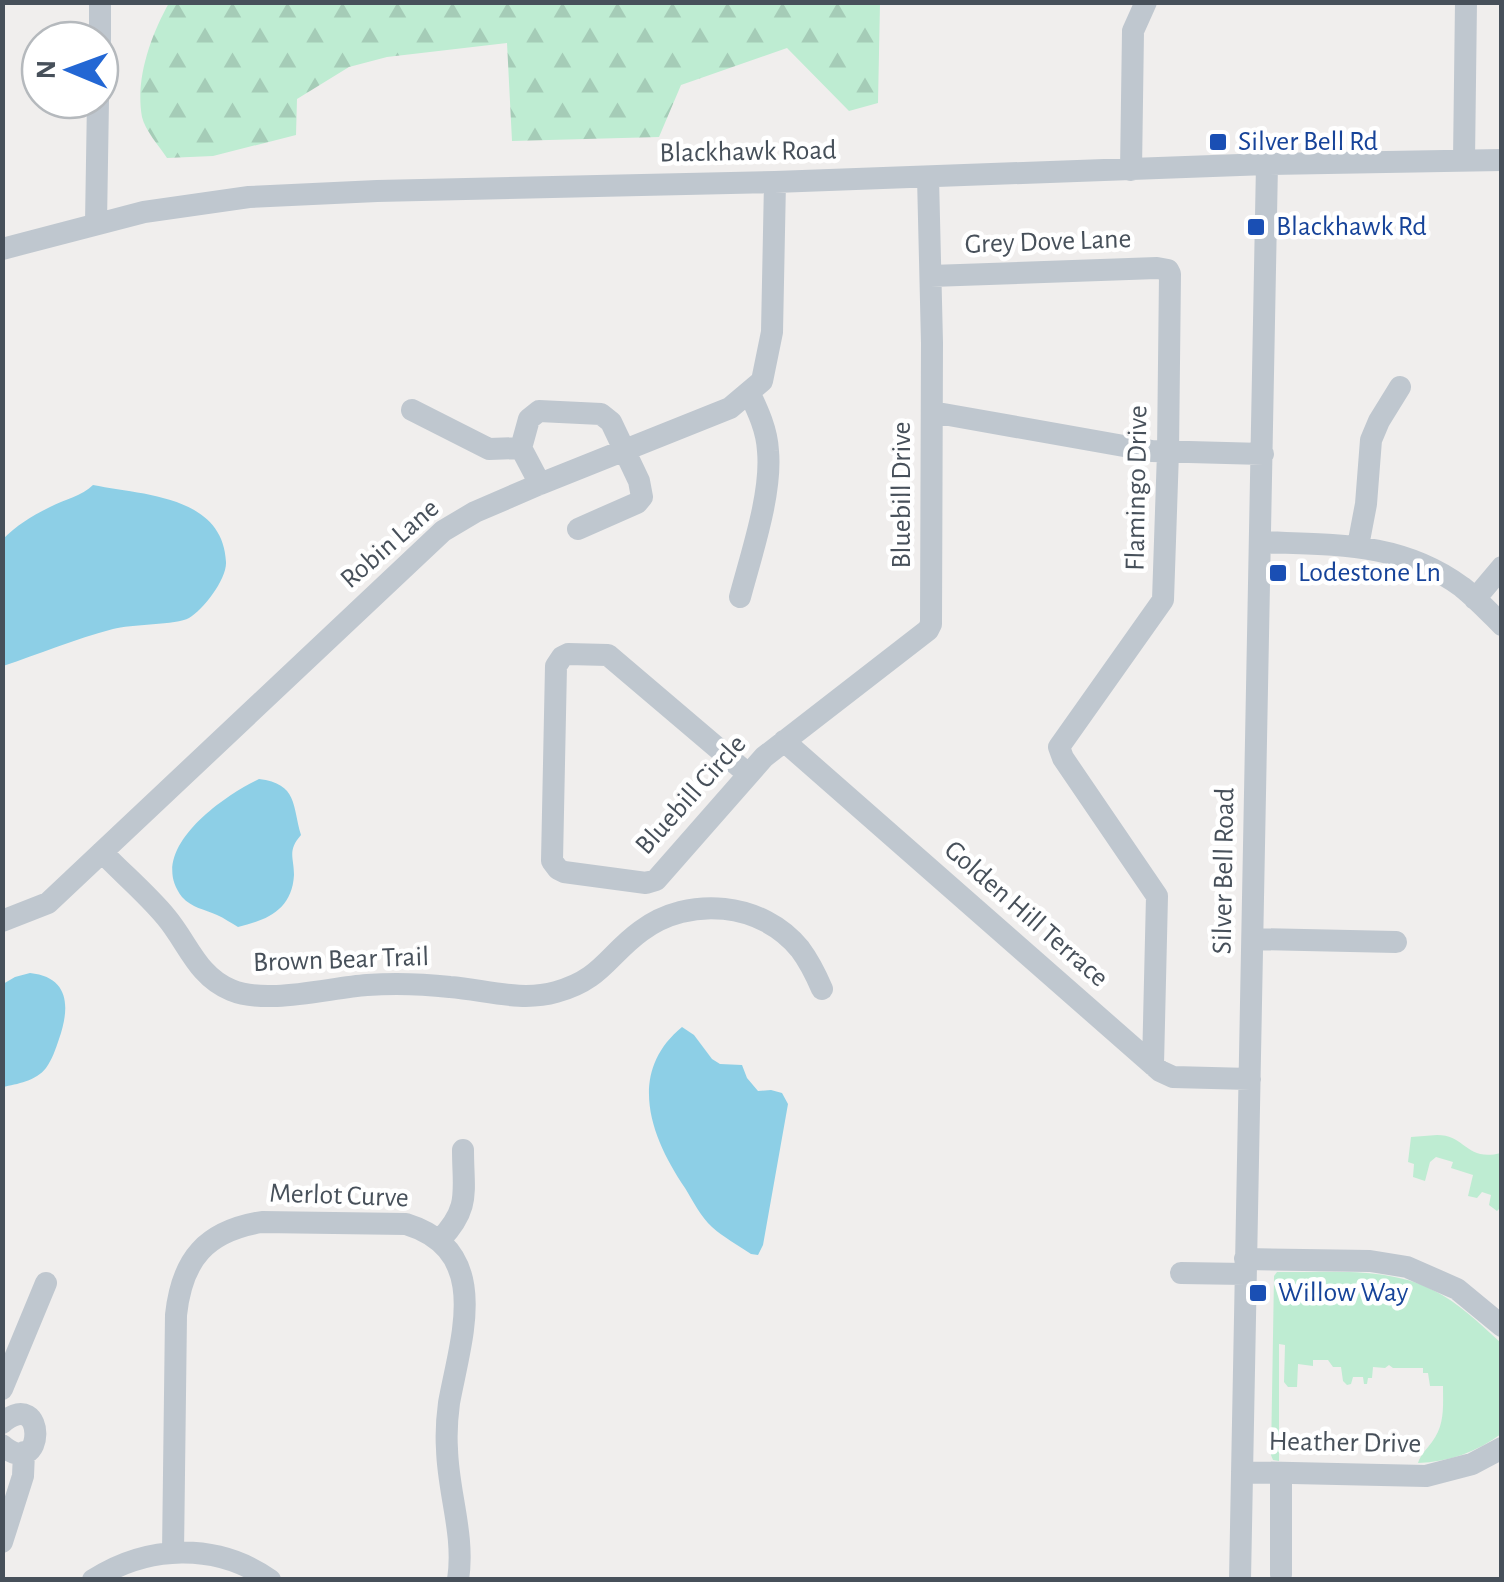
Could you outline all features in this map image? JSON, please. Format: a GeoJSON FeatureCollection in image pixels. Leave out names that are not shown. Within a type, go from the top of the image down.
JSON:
{"type":"FeatureCollection","features":[{"type":"Feature","properties":{"kind":"street"},"geometry":{"type":"LineString","coordinates":[[1131,170],[1133,31],[1146,2]]}},
{"type":"Feature","properties":{"kind":"street"},"geometry":{"type":"LineString","coordinates":[[1464,160],[1466,2]]}},
{"type":"Feature","properties":{"kind":"street"},"geometry":{"type":"LineString","coordinates":[[96,224],[98,120]]}},
{"type":"Feature","properties":{"kind":"street","name":"Blackhawk Road"},"geometry":{"type":"LineString","coordinates":[[2,249],[164,208],[249,196],[1502,160]]}},
{"type":"Feature","properties":{"kind":"street","name":"Silver Bell Road"},"geometry":{"type":"LineString","coordinates":[[1240,1580],[1267,164]]}},
{"type":"Feature","properties":{"kind":"street","name":"Bluebill Drive"},"geometry":{"type":"LineString","coordinates":[[784,741],[920,638],[930,626],[928,177]]}},
{"type":"Feature","properties":{"kind":"street"},"geometry":{"type":"LineString","coordinates":[[740,597],[768,483],[762,420],[750,392],[762,382],[772,332],[774,182]]}},
{"type":"Feature","properties":{"kind":"street","name":"Grey Dove Lane"},"geometry":{"type":"LineString","coordinates":[[930,276],[1168,270]]}},
{"type":"Feature","properties":{"kind":"street","name":"Flamingo Drive"},"geometry":{"type":"LineString","coordinates":[[1153,1065],[1157,896],[1058,746],[1163,600],[1168,270]]}},
{"type":"Feature","properties":{"kind":"street"},"geometry":{"type":"LineString","coordinates":[[1358,546],[1371,440],[1400,387]]}},
{"type":"Feature","properties":{"kind":"street","name":"Robin Lane"},"geometry":{"type":"LineString","coordinates":[[2,921],[48,903],[443,531],[475,512],[540,484],[730,408],[750,392]]}},
{"type":"Feature","properties":{"kind":"street"},"geometry":{"type":"LineString","coordinates":[[412,410],[489,449],[521,448]]}},
{"type":"Feature","properties":{"kind":"street"},"geometry":{"type":"LineString","coordinates":[[540,484],[521,448],[529,419],[538,411],[601,414],[612,422],[639,481],[642,497],[637,503],[578,529]]}},
{"type":"Feature","properties":{"kind":"street"},"geometry":{"type":"LineString","coordinates":[[932,412],[1114,446],[1168,452],[1263,454]]}},
{"type":"Feature","properties":{"kind":"street"},"geometry":{"type":"LineString","coordinates":[[1260,542],[1358,546],[1400,556],[1460,586],[1502,625]]}},
{"type":"Feature","properties":{"kind":"street"},"geometry":{"type":"LineString","coordinates":[[1475,599],[1502,567]]}},
{"type":"Feature","properties":{"kind":"street","name":"Bluebill Circle"},"geometry":{"type":"LineString","coordinates":[[748,774],[612,657],[603,653],[562,656],[556,666],[552,856],[564,872],[652,883],[748,774],[784,741]]}},
{"type":"Feature","properties":{"kind":"street","name":"Golden Hill Terrace"},"geometry":{"type":"LineString","coordinates":[[784,741],[1153,1065],[1169,1076],[1250,1079]]}},
{"type":"Feature","properties":{"kind":"street","name":"Brown Bear Trail"},"geometry":{"type":"LineString","coordinates":[[102,852],[170,921],[203,971],[223,986],[246,995],[272,996],[371,984],[451,987],[520,997],[550,994],[595,974],[654,922],[685,911],[710,908],[740,912],[777,929],[798,948],[822,989]]}},
{"type":"Feature","properties":{"kind":"street"},"geometry":{"type":"LineString","coordinates":[[1252,939],[1396,942]]}},
{"type":"Feature","properties":{"kind":"street"},"geometry":{"type":"LineString","coordinates":[[440,1240],[462,1210],[464,1150]]}},
{"type":"Feature","properties":{"kind":"street","name":"Merlot Curve"},"geometry":{"type":"LineString","coordinates":[[173,1553],[176,1315],[185,1272],[199,1251],[228,1231],[262,1222],[406,1224],[440,1240],[456,1262],[464,1288],[464,1327],[447,1425],[447,1461],[459,1535],[458,1580]]}},
{"type":"Feature","properties":{"kind":"street"},"geometry":{"type":"LineString","coordinates":[[1181,1273],[1370,1262],[1408,1267],[1457,1289],[1502,1326]]}},
{"type":"Feature","properties":{"kind":"street"},"geometry":{"type":"LineString","coordinates":[[2,1389],[46,1283]]}},
{"type":"Feature","properties":{"kind":"street"},"geometry":{"type":"LineString","coordinates":[[2,1423],[16,1415],[29,1418],[37,1433],[36,1442],[14,1449],[22,1476],[2,1542]]}},
{"type":"Feature","properties":{"kind":"street","name":"Heather Drive"},"geometry":{"type":"LineString","coordinates":[[1242,1472],[1426,1476],[1472,1464],[1502,1448]]}},
{"type":"Feature","properties":{"kind":"street"},"geometry":{"type":"LineString","coordinates":[[1281,1473],[1281,1575]]}},
{"type":"Feature","properties":{"kind":"street"},"geometry":{"type":"LineString","coordinates":[[93,1580],[133,1560],[173,1553],[204,1553],[230,1559],[270,1580]]}},
{"type":"Feature","properties":{"kind":"green space"},"geometry":{"type":"Polygon","coordinates":[[[169,3],[880,3],[878,103],[849,111],[787,48],[681,85],[659,137],[512,141],[507,43],[387,57],[349,67],[297,99],[296,135],[213,156],[167,158],[146,127],[140,103],[146,58],[169,3]]]}},
{"type":"Feature","properties":{"kind":"green space"},"geometry":{"type":"Polygon","coordinates":[[[1437,1135],[1454,1139],[1480,1154],[1501,1153],[1501,1207],[1497,1211],[1489,1205],[1491,1195],[1482,1192],[1477,1198],[1468,1196],[1473,1175],[1451,1168],[1453,1162],[1436,1157],[1430,1162],[1425,1181],[1413,1177],[1414,1164],[1408,1162],[1411,1137],[1437,1135]]]}},
{"type":"Feature","properties":{"kind":"green space"},"geometry":{"type":"Polygon","coordinates":[[[1277,1272],[1356,1272],[1396,1277],[1452,1301],[1501,1343],[1501,1434],[1462,1455],[1418,1463],[1439,1429],[1443,1408],[1443,1386],[1430,1386],[1423,1368],[1373,1367],[1367,1384],[1363,1377],[1353,1377],[1347,1385],[1341,1367],[1333,1367],[1328,1360],[1313,1360],[1313,1366],[1298,1364],[1297,1387],[1288,1387],[1284,1382],[1285,1345],[1279,1344],[1279,1461],[1273,1460],[1277,1272]]]}},
{"type":"Feature","properties":{"kind":"water"},"geometry":{"type":"Polygon","coordinates":[[[93,485],[156,496],[196,511],[211,523],[221,540],[226,562],[223,577],[207,601],[189,618],[113,629],[3,666],[3,539],[31,517],[93,485]]]}},
{"type":"Feature","properties":{"kind":"water"},"geometry":{"type":"Polygon","coordinates":[[[259,779],[287,791],[301,835],[293,850],[292,887],[283,905],[268,917],[238,927],[182,897],[173,879],[173,861],[181,843],[209,811],[259,779]]]}},
{"type":"Feature","properties":{"kind":"water"},"geometry":{"type":"Polygon","coordinates":[[[30,973],[60,987],[65,1006],[63,1027],[52,1058],[42,1072],[3,1087],[3,984],[30,973]]]}},
{"type":"Feature","properties":{"kind":"water"},"geometry":{"type":"Polygon","coordinates":[[[682,1027],[694,1035],[712,1059],[720,1064],[742,1065],[758,1091],[782,1093],[788,1104],[758,1255],[726,1238],[704,1219],[673,1169],[654,1127],[649,1085],[654,1065],[665,1045],[682,1027]]]}},
{"type":"Feature","properties":{"kind":"place","name":"Silver Bell Rd"},"geometry":{"type":"Point","coordinates":[1218,142]}},
{"type":"Feature","properties":{"kind":"place","name":"Blackhawk Rd"},"geometry":{"type":"Point","coordinates":[1256,227]}},
{"type":"Feature","properties":{"kind":"place","name":"Lodestone Ln"},"geometry":{"type":"Point","coordinates":[1278,573]}},
{"type":"Feature","properties":{"kind":"place","name":"Willow Way"},"geometry":{"type":"Point","coordinates":[1258,1293]}}]}
